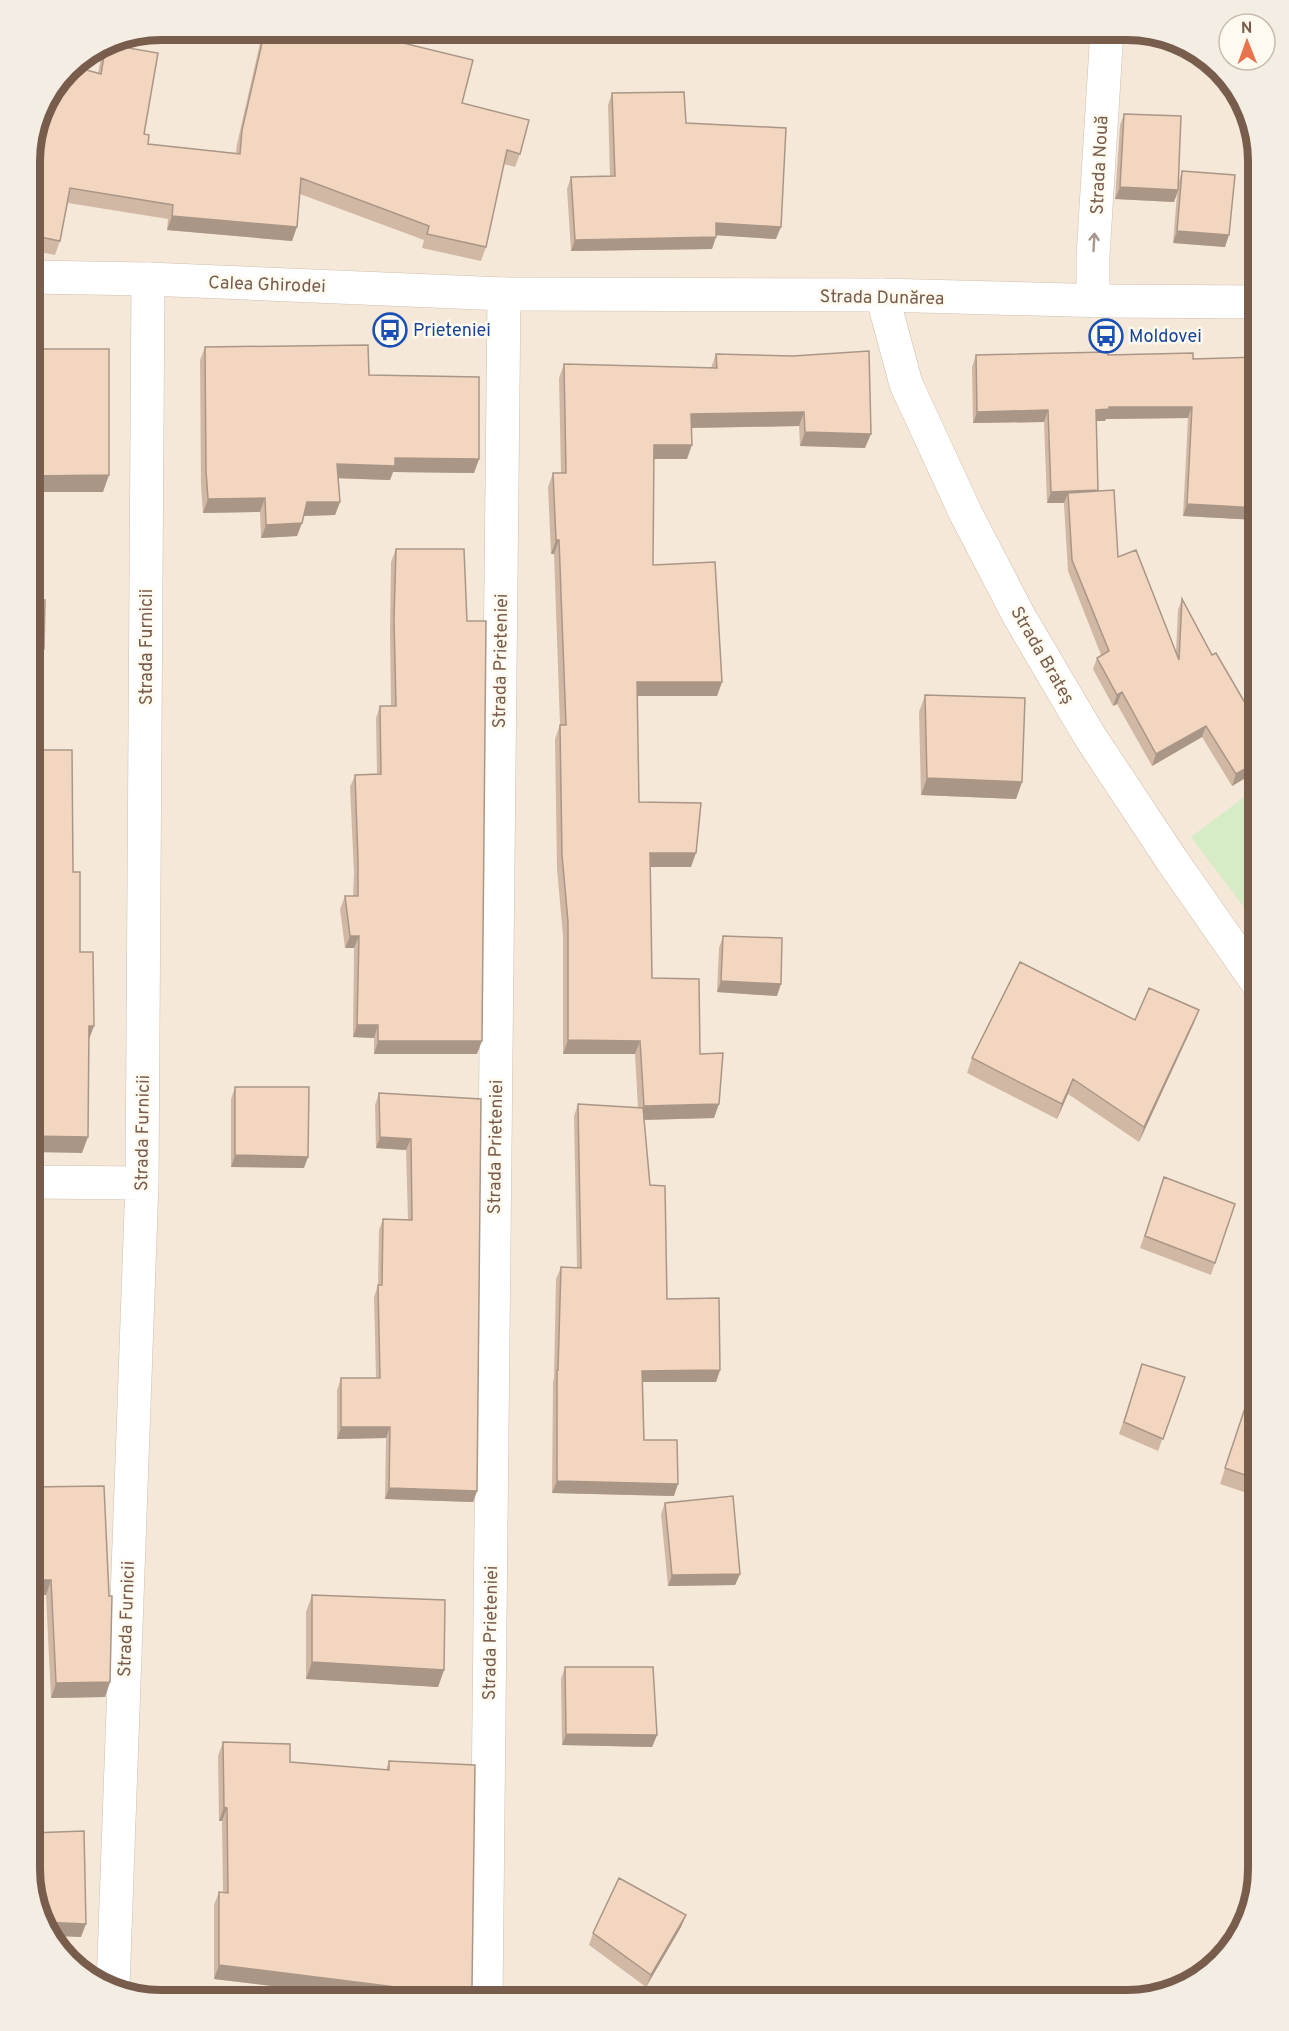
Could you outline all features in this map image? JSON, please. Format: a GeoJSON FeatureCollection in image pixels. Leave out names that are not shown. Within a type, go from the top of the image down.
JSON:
{"type":"FeatureCollection","features":[{"type":"Feature","properties":{"kind":"street","name":"Strada Nouă"},"geometry":{"type":"LineString","coordinates":[[1094,301],[1093,256],[1106,41]]}},
{"type":"Feature","properties":{"kind":"street","name":"Calea Ghirodei"},"geometry":{"type":"LineString","coordinates":[[41,277],[148,279],[504,294]]}},
{"type":"Feature","properties":{"kind":"street","name":"Strada Furnicii"},"geometry":{"type":"LineString","coordinates":[[113,1980],[142,1183],[148,279]]}},
{"type":"Feature","properties":{"kind":"street","name":"Strada Dunărea"},"geometry":{"type":"LineString","coordinates":[[504,294],[882,295],[1094,301],[1248,302]]}},
{"type":"Feature","properties":{"kind":"street","name":"Strada Prieteniei"},"geometry":{"type":"LineString","coordinates":[[486,1990],[504,294]]}},
{"type":"Feature","properties":{"kind":"street","name":"Strada Brateș"},"geometry":{"type":"LineString","coordinates":[[882,295],[910,392],[966,514],[1019,616],[1102,754],[1171,859],[1248,969]]}},
{"type":"Feature","properties":{"kind":"street"},"geometry":{"type":"LineString","coordinates":[[40,1182],[142,1183]]}},
{"type":"Feature","properties":{"kind":"shaded area"},"geometry":{"type":"Polygon","coordinates":[[[161,40],[1136,41],[1167,47],[1195,61],[1219,82],[1236,108],[1244,130],[1248,161],[1248,1870],[1242,1909],[1228,1937],[1207,1961],[1181,1978],[1151,1988],[1128,1990],[153,1990],[122,1984],[94,1970],[70,1949],[53,1923],[43,1893],[40,1870],[41,153],[50,115],[70,82],[94,61],[122,47],[161,40]]]}},
{"type":"Feature","properties":{"kind":"green space"},"geometry":{"type":"Polygon","coordinates":[[[1248,794],[1248,912],[1191,837],[1248,794]]]}},
{"type":"Feature","properties":{"kind":"building"},"geometry":{"type":"Polygon","coordinates":[[[263,40],[392,40],[473,60],[462,103],[529,120],[520,154],[507,150],[486,247],[427,234],[429,226],[301,178],[297,227],[172,216],[173,205],[70,188],[60,241],[41,237],[41,153],[50,115],[61,94],[82,70],[101,74],[104,55],[108,53],[123,47],[158,53],[144,134],[149,135],[148,144],[240,154],[242,130],[263,40]]]}},
{"type":"Feature","properties":{"kind":"building"},"geometry":{"type":"Polygon","coordinates":[[[684,92],[686,123],[786,128],[781,227],[716,223],[716,237],[575,240],[571,177],[615,176],[612,93],[684,92]]]}},
{"type":"Feature","properties":{"kind":"building"},"geometry":{"type":"Polygon","coordinates":[[[1124,114],[1181,116],[1178,190],[1120,187],[1124,114]]]}},
{"type":"Feature","properties":{"kind":"building"},"geometry":{"type":"Polygon","coordinates":[[[1182,171],[1235,175],[1229,235],[1177,231],[1182,171]]]}},
{"type":"Feature","properties":{"kind":"building"},"geometry":{"type":"Polygon","coordinates":[[[368,345],[369,375],[479,377],[479,459],[395,458],[395,466],[337,464],[340,502],[307,502],[302,523],[266,525],[265,498],[208,499],[205,347],[368,345]]]}},
{"type":"Feature","properties":{"kind":"building"},"geometry":{"type":"Polygon","coordinates":[[[41,349],[109,349],[109,475],[41,476],[41,349]]]}},
{"type":"Feature","properties":{"kind":"building"},"geometry":{"type":"Polygon","coordinates":[[[869,351],[871,434],[805,432],[804,412],[691,414],[692,445],[654,445],[653,565],[715,562],[722,682],[637,682],[639,802],[701,803],[696,853],[650,853],[652,978],[699,979],[700,1054],[723,1053],[719,1104],[644,1106],[640,1041],[568,1040],[568,922],[562,855],[560,725],[566,725],[559,540],[556,540],[553,473],[566,473],[564,364],[717,368],[716,354],[793,356],[869,351]]]}},
{"type":"Feature","properties":{"kind":"building"},"geometry":{"type":"Polygon","coordinates":[[[1108,352],[1108,355],[1193,353],[1193,359],[1248,357],[1248,507],[1187,504],[1192,407],[1109,407],[1109,409],[1096,410],[1098,490],[1051,492],[1048,410],[977,412],[976,355],[1108,352]]]}},
{"type":"Feature","properties":{"kind":"building"},"geometry":{"type":"Polygon","coordinates":[[[1114,490],[1118,557],[1136,550],[1179,660],[1182,599],[1212,655],[1216,653],[1248,708],[1248,767],[1236,774],[1206,726],[1156,754],[1122,692],[1117,695],[1097,658],[1109,651],[1072,560],[1068,493],[1114,490]]]}},
{"type":"Feature","properties":{"kind":"building"},"geometry":{"type":"Polygon","coordinates":[[[396,549],[464,549],[467,621],[486,621],[482,1041],[378,1041],[378,1025],[357,1025],[359,936],[350,936],[345,896],[358,896],[355,775],[381,774],[380,706],[396,706],[394,619],[396,549]]]}},
{"type":"Feature","properties":{"kind":"building"},"geometry":{"type":"Polygon","coordinates":[[[41,600],[45,600],[44,649],[41,649],[41,600]]]}},
{"type":"Feature","properties":{"kind":"building"},"geometry":{"type":"Polygon","coordinates":[[[925,695],[1025,698],[1022,782],[927,778],[925,695]]]}},
{"type":"Feature","properties":{"kind":"building"},"geometry":{"type":"Polygon","coordinates":[[[41,750],[72,750],[73,872],[80,872],[80,952],[93,952],[94,1026],[89,1026],[88,1137],[40,1136],[41,750]]]}},
{"type":"Feature","properties":{"kind":"building"},"geometry":{"type":"Polygon","coordinates":[[[723,936],[782,938],[781,984],[721,981],[723,936]]]}},
{"type":"Feature","properties":{"kind":"building"},"geometry":{"type":"Polygon","coordinates":[[[1020,962],[1135,1020],[1149,988],[1199,1010],[1144,1127],[1073,1079],[1062,1104],[972,1058],[1020,962]]]}},
{"type":"Feature","properties":{"kind":"building"},"geometry":{"type":"Polygon","coordinates":[[[235,1087],[309,1087],[308,1157],[235,1155],[235,1087]]]}},
{"type":"Feature","properties":{"kind":"building"},"geometry":{"type":"Polygon","coordinates":[[[379,1093],[481,1099],[477,1491],[389,1488],[390,1427],[341,1427],[341,1378],[380,1378],[378,1285],[382,1285],[383,1219],[412,1220],[411,1139],[380,1137],[379,1093]]]}},
{"type":"Feature","properties":{"kind":"building"},"geometry":{"type":"Polygon","coordinates":[[[578,1104],[643,1108],[650,1185],[665,1186],[667,1299],[719,1298],[720,1370],[642,1371],[644,1440],[677,1440],[678,1484],[557,1481],[557,1370],[561,1267],[581,1268],[578,1104]]]}},
{"type":"Feature","properties":{"kind":"building"},"geometry":{"type":"Polygon","coordinates":[[[1164,1177],[1235,1204],[1215,1263],[1145,1236],[1164,1177]]]}},
{"type":"Feature","properties":{"kind":"building"},"geometry":{"type":"Polygon","coordinates":[[[1142,1364],[1185,1377],[1163,1439],[1124,1422],[1142,1364]]]}},
{"type":"Feature","properties":{"kind":"building"},"geometry":{"type":"Polygon","coordinates":[[[1248,1399],[1248,1476],[1225,1468],[1248,1399]]]}},
{"type":"Feature","properties":{"kind":"building"},"geometry":{"type":"Polygon","coordinates":[[[104,1486],[109,1596],[112,1596],[110,1682],[56,1683],[51,1580],[40,1580],[40,1487],[104,1486]]]}},
{"type":"Feature","properties":{"kind":"building"},"geometry":{"type":"Polygon","coordinates":[[[733,1496],[740,1574],[672,1575],[665,1503],[733,1496]]]}},
{"type":"Feature","properties":{"kind":"building"},"geometry":{"type":"Polygon","coordinates":[[[312,1595],[445,1600],[444,1670],[312,1662],[312,1595]]]}},
{"type":"Feature","properties":{"kind":"building"},"geometry":{"type":"Polygon","coordinates":[[[565,1667],[653,1667],[657,1735],[566,1734],[565,1667]]]}},
{"type":"Feature","properties":{"kind":"building"},"geometry":{"type":"Polygon","coordinates":[[[223,1742],[290,1744],[290,1762],[389,1770],[389,1761],[475,1765],[473,1990],[403,1990],[403,1988],[219,1965],[219,1892],[228,1893],[227,1808],[224,1807],[223,1742]]]}},
{"type":"Feature","properties":{"kind":"building"},"geometry":{"type":"Polygon","coordinates":[[[84,1831],[86,1924],[53,1922],[43,1893],[40,1870],[40,1833],[84,1831]]]}},
{"type":"Feature","properties":{"kind":"building"},"geometry":{"type":"Polygon","coordinates":[[[619,1878],[686,1915],[651,1975],[593,1933],[619,1878]]]}},
{"type":"Feature","properties":{"kind":"place","name":"Prieteniei"},"geometry":{"type":"Point","coordinates":[390,330]}},
{"type":"Feature","properties":{"kind":"place","name":"Moldovei"},"geometry":{"type":"Point","coordinates":[1106,336]}}]}
